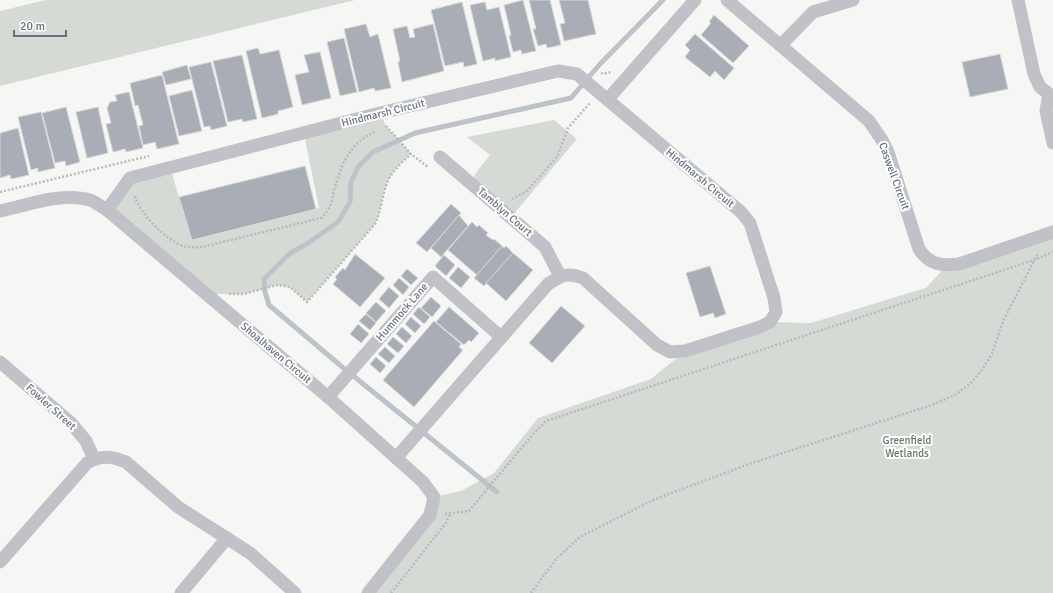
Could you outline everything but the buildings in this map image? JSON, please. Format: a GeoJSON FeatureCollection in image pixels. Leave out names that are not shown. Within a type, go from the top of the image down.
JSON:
{"type":"FeatureCollection","features":[{"type":"Feature","properties":{"kind":"street"},"geometry":{"type":"LineString","coordinates":[[608,99],[695,0]]}},
{"type":"Feature","properties":{"kind":"street","name":"Caswell Circuit"},"geometry":{"type":"LineString","coordinates":[[727,0],[860,112],[877,130],[888,152],[919,249],[923,255],[932,262],[946,266],[959,264],[1050,233]]}},
{"type":"Feature","properties":{"kind":"street"},"geometry":{"type":"LineString","coordinates":[[780,45],[813,12],[853,0]]}},
{"type":"Feature","properties":{"kind":"street"},"geometry":{"type":"LineString","coordinates":[[1018,0],[1034,74],[1040,87],[1051,94],[1046,111],[1053,144]]}},
{"type":"Feature","properties":{"kind":"street","name":"Hindmarsh Circuit"},"geometry":{"type":"LineString","coordinates":[[130,178],[411,105],[558,72],[577,74],[741,212],[750,223],[774,298],[776,312],[770,322],[760,327],[685,351],[670,352],[657,345],[583,278],[572,274],[560,276]]}},
{"type":"Feature","properties":{"kind":"street","name":"Tamblyn Court"},"geometry":{"type":"LineString","coordinates":[[440,157],[546,248],[560,276]]}},
{"type":"Feature","properties":{"kind":"street"},"geometry":{"type":"LineString","coordinates":[[106,210],[130,178]]}},
{"type":"Feature","properties":{"kind":"street","name":"Shoalhaven Circuit"},"geometry":{"type":"LineString","coordinates":[[0,211],[70,197],[92,201],[106,210],[328,397],[423,482],[434,497],[430,515],[368,593]]}},
{"type":"Feature","properties":{"kind":"street"},"geometry":{"type":"LineString","coordinates":[[396,458],[548,284],[560,276]]}},
{"type":"Feature","properties":{"kind":"street","name":"Hummock Lane"},"geometry":{"type":"LineString","coordinates":[[328,397],[433,277],[501,337]]}},
{"type":"Feature","properties":{"kind":"street","name":"Fowler Street"},"geometry":{"type":"LineString","coordinates":[[0,362],[71,423],[86,441],[94,459]]}},
{"type":"Feature","properties":{"kind":"street"},"geometry":{"type":"LineString","coordinates":[[0,562],[87,462],[104,456],[114,457],[126,462],[178,507],[250,553],[295,593]]}},
{"type":"Feature","properties":{"kind":"street"},"geometry":{"type":"LineString","coordinates":[[181,593],[226,538]]}},
{"type":"Feature","properties":{"kind":"path"},"geometry":{"type":"LineString","coordinates":[[506,202],[527,191],[557,157],[568,128],[590,102],[596,107]]}},
{"type":"Feature","properties":{"kind":"path"},"geometry":{"type":"LineString","coordinates":[[130,178],[137,204],[142,213],[174,243],[185,247],[202,247],[321,218],[330,206],[340,169],[346,156],[362,138],[386,126],[411,154],[397,168],[387,183],[380,212],[375,224],[307,302],[290,287],[277,285],[244,294]]}},
{"type":"Feature","properties":{"kind":"path"},"geometry":{"type":"LineString","coordinates":[[531,593],[557,558],[580,537],[653,500],[749,464],[932,405],[955,395],[970,384],[992,354],[1003,321],[1034,260],[1050,233]]}},
{"type":"Feature","properties":{"kind":"path"},"geometry":{"type":"LineString","coordinates":[[430,515],[469,511],[533,434],[546,421],[1034,260],[1053,252]]}},
{"type":"Feature","properties":{"kind":"path"},"geometry":{"type":"LineString","coordinates":[[391,593],[446,523],[450,514]]}},
{"type":"Feature","properties":{"kind":"green space"},"geometry":{"type":"Polygon","coordinates":[[[46,0],[355,0],[0,86],[0,11],[46,0]]]}},
{"type":"Feature","properties":{"kind":"green space"},"geometry":{"type":"Polygon","coordinates":[[[380,113],[386,126],[411,154],[389,179],[375,224],[307,302],[290,287],[277,285],[244,294],[206,294],[107,210],[122,187],[170,167],[192,240],[319,208],[304,134],[380,113]]]}},
{"type":"Feature","properties":{"kind":"green space"},"geometry":{"type":"Polygon","coordinates":[[[554,120],[577,139],[512,216],[474,179],[475,174],[490,155],[467,137],[554,120]]]}},
{"type":"Feature","properties":{"kind":"green space","name":"Greenfield Wetlands"},"geometry":{"type":"Polygon","coordinates":[[[1053,232],[1053,593],[368,593],[420,528],[434,497],[461,491],[494,473],[538,418],[651,379],[685,351],[770,322],[811,323],[926,288],[946,266],[1053,232]]]}},
{"type":"Feature","properties":{"kind":"waterway"},"geometry":{"type":"LineString","coordinates":[[497,492],[341,366],[269,305],[265,292],[264,279],[289,254],[338,222],[350,202],[351,182],[358,167],[373,152],[415,133],[571,98],[600,64],[663,0]]}}]}
